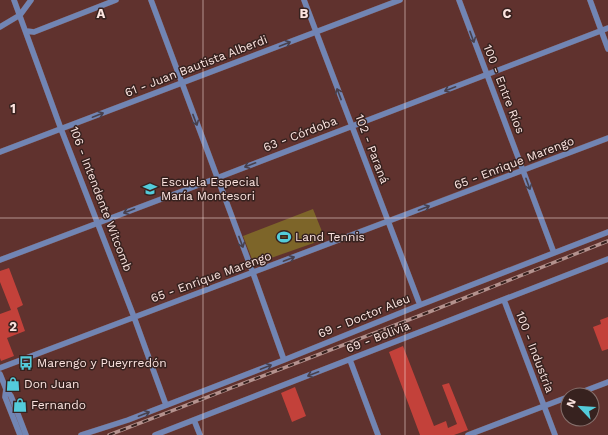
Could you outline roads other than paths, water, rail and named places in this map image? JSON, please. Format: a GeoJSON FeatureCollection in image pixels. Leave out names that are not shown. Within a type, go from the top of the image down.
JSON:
{"type":"FeatureCollection","features":[{"type":"Feature","properties":{"kind":"street","name":"106 - Intendente Witcomb"},"geometry":{"type":"LineString","coordinates":[[14,0],[61,129],[99,223],[166,405]]}},
{"type":"Feature","properties":{"kind":"street"},"geometry":{"type":"LineString","coordinates":[[0,27],[20,15],[31,0]]}},
{"type":"Feature","properties":{"kind":"street"},"geometry":{"type":"LineString","coordinates":[[26,31],[34,32],[116,0]]}},
{"type":"Feature","properties":{"kind":"street"},"geometry":{"type":"LineString","coordinates":[[151,0],[284,360]]}},
{"type":"Feature","properties":{"kind":"street","name":"102 - Paraná"},"geometry":{"type":"LineString","coordinates":[[304,0],[420,305]]}},
{"type":"Feature","properties":{"kind":"street","name":"61 - Juan Bautista Alberdi"},"geometry":{"type":"LineString","coordinates":[[0,152],[400,0]]}},
{"type":"Feature","properties":{"kind":"street","name":"100 - Entre Ríos"},"geometry":{"type":"LineString","coordinates":[[459,0],[554,253]]}},
{"type":"Feature","properties":{"kind":"street"},"geometry":{"type":"LineString","coordinates":[[590,0],[608,49]]}},
{"type":"Feature","properties":{"kind":"street","name":"63 - Córdoba"},"geometry":{"type":"LineString","coordinates":[[0,260],[608,28]]}},
{"type":"Feature","properties":{"kind":"street","name":"65 - Enrique Marengo"},"geometry":{"type":"LineString","coordinates":[[0,368],[608,138]]}},
{"type":"Feature","properties":{"kind":"street","name":"69 - Doctor Aleu"},"geometry":{"type":"LineString","coordinates":[[92,435],[608,232]]}},
{"type":"Feature","properties":{"kind":"street","name":"69 - Bolivia"},"geometry":{"type":"LineString","coordinates":[[155,435],[608,259]]}},
{"type":"Feature","properties":{"kind":"street","name":"100 - Industria"},"geometry":{"type":"LineString","coordinates":[[504,300],[555,435]]}},
{"type":"Feature","properties":{"kind":"street"},"geometry":{"type":"LineString","coordinates":[[350,360],[378,435]]}},
{"type":"Feature","properties":{"kind":"street"},"geometry":{"type":"LineString","coordinates":[[0,374],[6,389],[12,396],[26,435]]}},
{"type":"Feature","properties":{"kind":"street"},"geometry":{"type":"LineString","coordinates":[[595,387],[608,382]]}},
{"type":"Feature","properties":{"kind":"street"},"geometry":{"type":"LineString","coordinates":[[6,389],[5,397],[19,435]]}},
{"type":"Feature","properties":{"kind":"street"},"geometry":{"type":"LineString","coordinates":[[468,435],[560,400]]}},
{"type":"Feature","properties":{"kind":"street","name":"69 - Doctor Aleu"},"geometry":{"type":"LineString","coordinates":[[81,435],[128,420]]}},
{"type":"Feature","properties":{"kind":"street"},"geometry":{"type":"LineString","coordinates":[[194,420],[200,435]]}},
{"type":"Feature","properties":{"kind":"railway"},"geometry":{"type":"LineString","coordinates":[[109,435],[429,312],[608,241]]}},
{"type":"Feature","properties":{"kind":"place","name":"Escuela Especial María Montesori"},"geometry":{"type":"Point","coordinates":[150,189]}},
{"type":"Feature","properties":{"kind":"place","name":"Land Tennis"},"geometry":{"type":"Point","coordinates":[284,237]}},
{"type":"Feature","properties":{"kind":"place","name":"Marengo y Pueyrredón"},"geometry":{"type":"Point","coordinates":[26,363]}},
{"type":"Feature","properties":{"kind":"place","name":"Don Juan"},"geometry":{"type":"Point","coordinates":[13,384]}},
{"type":"Feature","properties":{"kind":"place","name":"Fernando"},"geometry":{"type":"Point","coordinates":[20,405]}}]}
